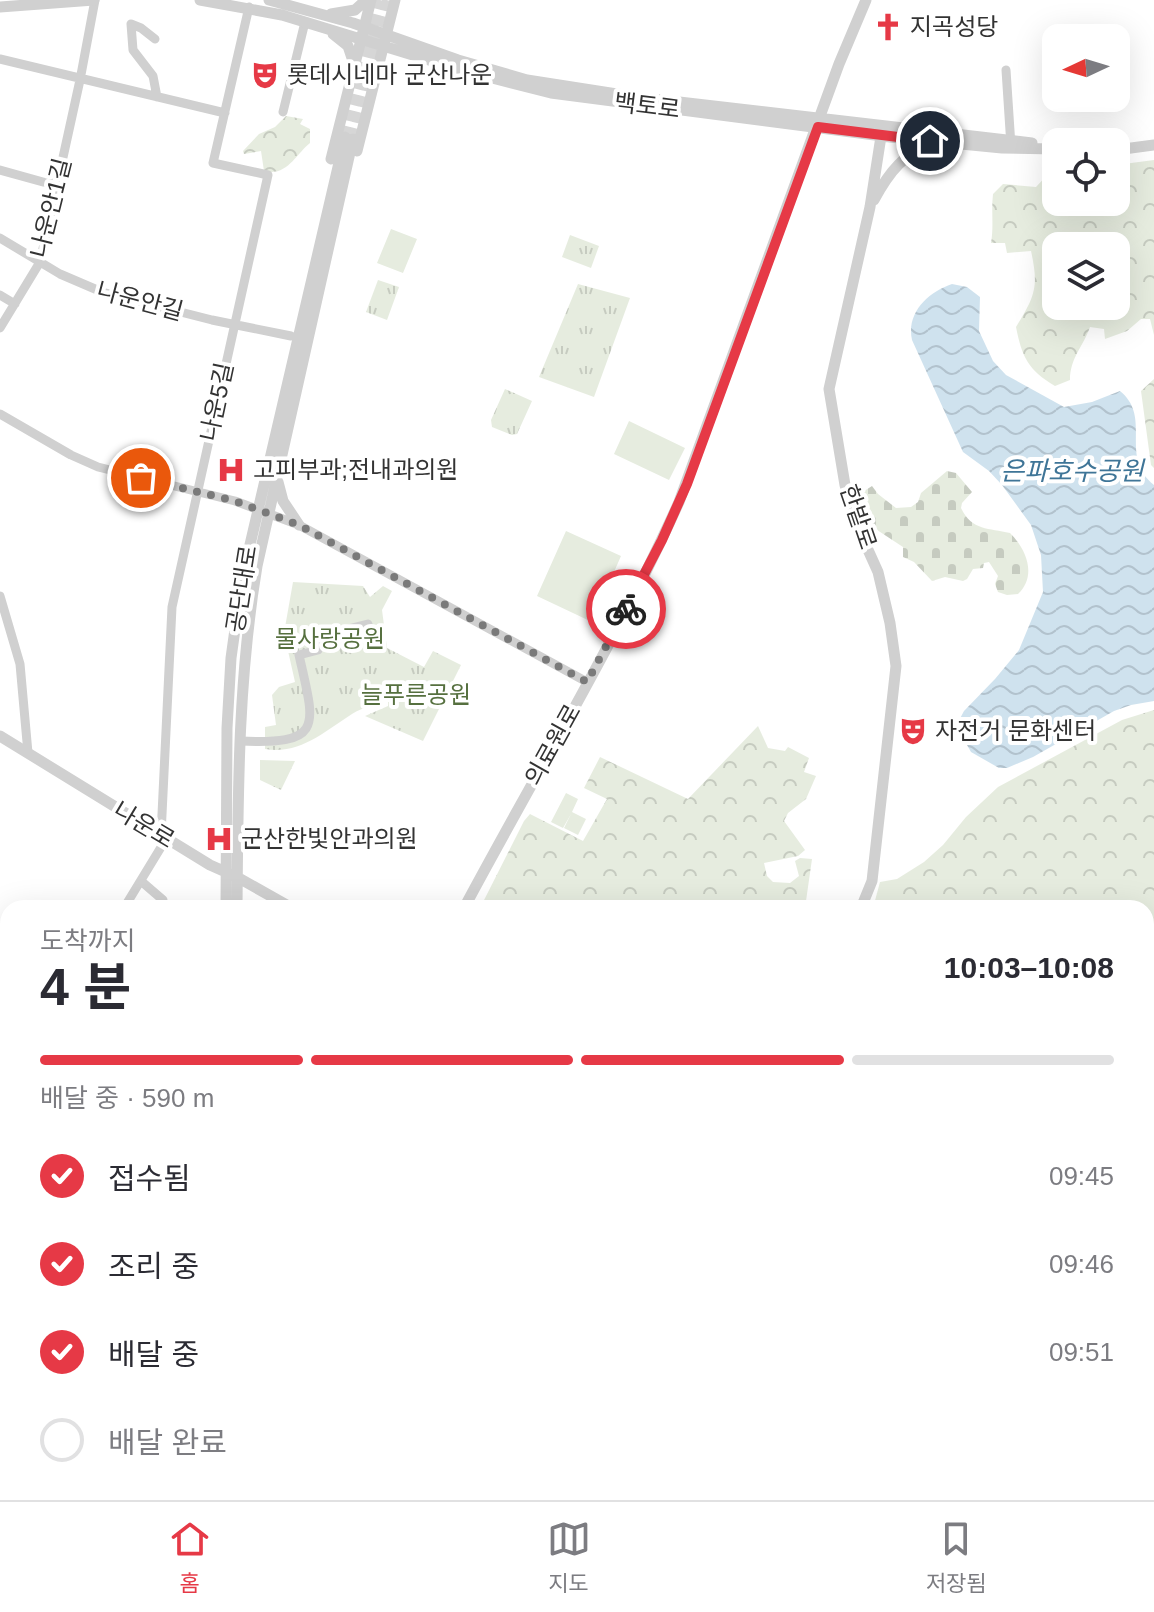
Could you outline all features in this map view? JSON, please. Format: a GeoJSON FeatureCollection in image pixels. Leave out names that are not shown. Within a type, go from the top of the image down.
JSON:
{"type":"FeatureCollection","features":[{"type":"Feature","properties":{"kind":"street"},"geometry":{"type":"LineString","coordinates":[[0,7],[95,0]]}},
{"type":"Feature","properties":{"kind":"street","name":"나운안1길"},"geometry":{"type":"LineString","coordinates":[[0,328],[40,262],[95,0]]}},
{"type":"Feature","properties":{"kind":"street","name":"백토로"},"geometry":{"type":"LineString","coordinates":[[200,0],[249,7],[362,33],[527,80],[819,122],[1042,146]]}},
{"type":"Feature","properties":{"kind":"street","name":"백토로"},"geometry":{"type":"LineString","coordinates":[[269,0],[320,13],[362,33]]}},
{"type":"Feature","properties":{"kind":"street"},"geometry":{"type":"LineString","coordinates":[[320,13],[350,12],[368,0]]}},
{"type":"Feature","properties":{"kind":"street"},"geometry":{"type":"LineString","coordinates":[[272,449],[291,336],[368,0]]}},
{"type":"Feature","properties":{"kind":"street"},"geometry":{"type":"LineString","coordinates":[[299,525],[283,501],[279,474],[395,0]]}},
{"type":"Feature","properties":{"kind":"street","name":"의료원로"},"geometry":{"type":"LineString","coordinates":[[468,900],[662,540],[687,484],[839,64],[866,0]]}},
{"type":"Feature","properties":{"kind":"street"},"geometry":{"type":"LineString","coordinates":[[0,59],[225,113],[249,7]]}},
{"type":"Feature","properties":{"kind":"street"},"geometry":{"type":"LineString","coordinates":[[283,112],[308,23],[333,33],[346,43],[353,54],[354,69]]}},
{"type":"Feature","properties":{"kind":"street"},"geometry":{"type":"LineString","coordinates":[[155,39],[131,24],[133,50],[153,76],[157,97]]}},
{"type":"Feature","properties":{"kind":"street","name":"백토로"},"geometry":{"type":"LineString","coordinates":[[384,39],[423,57],[503,82],[551,93],[620,104],[819,122]]}},
{"type":"Feature","properties":{"kind":"street"},"geometry":{"type":"LineString","coordinates":[[375,76],[379,65],[390,55],[405,53],[423,57]]}},
{"type":"Feature","properties":{"kind":"street"},"geometry":{"type":"LineString","coordinates":[[1006,70],[1011,144]]}},
{"type":"Feature","properties":{"kind":"street","name":"나운5길"},"geometry":{"type":"LineString","coordinates":[[163,837],[171,620],[268,175],[213,163],[225,113]]}},
{"type":"Feature","properties":{"kind":"street","name":"백토로"},"geometry":{"type":"LineString","coordinates":[[882,130],[949,143],[1011,144]]}},
{"type":"Feature","properties":{"kind":"street","name":"한밭로"},"geometry":{"type":"LineString","coordinates":[[864,900],[872,881],[896,666],[878,572],[855,521],[845,485],[829,389],[870,207],[882,130]]}},
{"type":"Feature","properties":{"kind":"street","name":"공단대로"},"geometry":{"type":"LineString","coordinates":[[227,900],[232,875],[247,624],[349,138],[242,579],[229,680],[232,875],[236,900]]}},
{"type":"Feature","properties":{"kind":"street"},"geometry":{"type":"LineString","coordinates":[[870,207],[895,166],[925,146],[949,143]]}},
{"type":"Feature","properties":{"kind":"street"},"geometry":{"type":"LineString","coordinates":[[1130,148],[1154,145]]}},
{"type":"Feature","properties":{"kind":"street"},"geometry":{"type":"LineString","coordinates":[[0,170],[58,183]]}},
{"type":"Feature","properties":{"kind":"street","name":"나운안길"},"geometry":{"type":"LineString","coordinates":[[0,238],[82,285],[102,292],[291,336]]}},
{"type":"Feature","properties":{"kind":"street"},"geometry":{"type":"LineString","coordinates":[[0,295],[15,304]]}},
{"type":"Feature","properties":{"kind":"street"},"geometry":{"type":"LineString","coordinates":[[0,415],[98,467],[197,492],[299,525],[587,682]]}},
{"type":"Feature","properties":{"kind":"street"},"geometry":{"type":"LineString","coordinates":[[0,596],[20,664],[28,753]]}},
{"type":"Feature","properties":{"kind":"street"},"geometry":{"type":"LineString","coordinates":[[240,741],[282,741],[301,735],[310,724],[312,711],[299,655],[318,650],[318,641],[328,634],[368,624]]}},
{"type":"Feature","properties":{"kind":"street","name":"나운로"},"geometry":{"type":"LineString","coordinates":[[0,736],[163,837],[277,900]]}},
{"type":"Feature","properties":{"kind":"street"},"geometry":{"type":"LineString","coordinates":[[129,900],[163,837]]}},
{"type":"Feature","properties":{"kind":"street"},"geometry":{"type":"LineString","coordinates":[[141,881],[163,900]]}},
{"type":"Feature","properties":{"kind":"green space"},"geometry":{"type":"Polygon","coordinates":[[[286,116],[303,119],[300,124],[310,129],[310,143],[285,168],[264,171],[261,151],[244,154],[243,151],[259,134],[275,127],[286,116]]]}},
{"type":"Feature","properties":{"kind":"green space"},"geometry":{"type":"Polygon","coordinates":[[[1154,160],[1154,335],[1150,319],[1141,319],[1127,331],[1105,339],[1104,329],[1090,327],[1074,359],[1070,380],[1055,386],[1028,362],[1016,327],[1034,291],[1031,251],[1007,253],[1005,243],[991,243],[993,194],[1003,184],[1036,187],[1042,181],[1042,216],[1130,216],[1130,163],[1154,160]]]}},
{"type":"Feature","properties":{"kind":"green space"},"geometry":{"type":"Polygon","coordinates":[[[391,229],[417,239],[403,273],[377,263],[391,229]]]}},
{"type":"Feature","properties":{"kind":"green space"},"geometry":{"type":"Polygon","coordinates":[[[570,235],[599,246],[591,268],[562,257],[570,235]]]}},
{"type":"Feature","properties":{"kind":"green space"},"geometry":{"type":"Polygon","coordinates":[[[378,280],[399,287],[387,320],[366,312],[378,280]]]}},
{"type":"Feature","properties":{"kind":"green space"},"geometry":{"type":"Polygon","coordinates":[[[578,284],[630,298],[594,397],[539,377],[578,284]]]}},
{"type":"Feature","properties":{"kind":"green space"},"geometry":{"type":"Polygon","coordinates":[[[1154,379],[1154,468],[1151,465],[1141,391],[1154,379]]]}},
{"type":"Feature","properties":{"kind":"green space"},"geometry":{"type":"Polygon","coordinates":[[[505,389],[532,401],[517,434],[492,427],[491,420],[505,389]]]}},
{"type":"Feature","properties":{"kind":"green space"},"geometry":{"type":"Polygon","coordinates":[[[629,421],[685,448],[669,480],[614,454],[629,421]]]}},
{"type":"Feature","properties":{"kind":"green space"},"geometry":{"type":"Polygon","coordinates":[[[947,471],[956,473],[972,492],[961,508],[970,521],[1010,533],[1021,547],[1028,571],[1024,587],[1018,594],[998,592],[995,584],[998,576],[989,562],[984,563],[983,568],[973,569],[963,581],[945,577],[932,581],[914,562],[903,557],[903,547],[871,526],[858,495],[872,486],[896,508],[911,507],[918,502],[921,493],[947,471]]]}},
{"type":"Feature","properties":{"kind":"green space"},"geometry":{"type":"Polygon","coordinates":[[[566,531],[621,556],[592,622],[537,596],[566,531]]]}},
{"type":"Feature","properties":{"kind":"green space","name":"물사랑공원"},"geometry":{"type":"Polygon","coordinates":[[[293,582],[363,586],[370,597],[383,586],[392,591],[382,610],[387,648],[424,667],[433,651],[461,665],[423,741],[365,716],[388,706],[388,699],[356,712],[301,745],[278,750],[265,749],[265,727],[276,725],[272,695],[279,687],[295,682],[284,633],[293,582]]]}},
{"type":"Feature","properties":{"kind":"green space"},"geometry":{"type":"Polygon","coordinates":[[[1154,710],[1154,900],[875,900],[880,882],[897,879],[924,862],[998,787],[1122,720],[1154,710]]]}},
{"type":"Feature","properties":{"kind":"green space"},"geometry":{"type":"Polygon","coordinates":[[[758,726],[768,748],[785,751],[788,747],[809,758],[804,772],[816,776],[806,799],[788,813],[784,821],[805,850],[798,856],[764,863],[767,876],[773,882],[790,883],[799,876],[795,861],[812,859],[806,900],[484,900],[530,814],[583,841],[607,799],[584,788],[600,757],[688,799],[758,726]]]}},
{"type":"Feature","properties":{"kind":"green space"},"geometry":{"type":"Polygon","coordinates":[[[260,760],[295,761],[281,790],[260,780],[260,760]]]}},
{"type":"Feature","properties":{"kind":"green space"},"geometry":{"type":"Polygon","coordinates":[[[566,793],[578,799],[572,812],[586,819],[578,835],[564,828],[571,814],[563,828],[551,822],[566,793]]]}},
{"type":"Feature","properties":{"kind":"water","name":"은파호수공원"},"geometry":{"type":"Polygon","coordinates":[[[952,284],[967,287],[980,297],[979,331],[993,361],[1006,375],[1064,407],[1092,402],[1120,391],[1134,413],[1138,462],[1154,485],[1154,701],[1114,711],[1033,757],[1007,768],[999,768],[971,752],[956,726],[964,711],[1019,650],[1043,592],[1041,555],[1031,525],[1002,485],[963,452],[912,340],[912,321],[921,305],[935,292],[952,284]]]}},
{"type":"Feature","properties":{"kind":"tunnel"},"geometry":{"type":"LineString","coordinates":[[345,137],[380,0]]}},
{"type":"Feature","properties":{"kind":"tunnel"},"geometry":{"type":"LineString","coordinates":[[353,139],[388,0]]}},
{"type":"Feature","properties":{"kind":"way so far"},"geometry":{"type":"LineString","coordinates":[[141,478],[235,501],[299,525],[587,682],[626,609]]}},
{"type":"Feature","properties":{"kind":"place","name":"지곡성당"},"geometry":{"type":"Point","coordinates":[888,27]}},
{"type":"Feature","properties":{"kind":"place","name":"롯데시네마 군산나운"},"geometry":{"type":"Point","coordinates":[265,75]}},
{"type":"Feature","properties":{"kind":"place","name":"고피부과;전내과의원"},"geometry":{"type":"Point","coordinates":[231,470]}},
{"type":"Feature","properties":{"kind":"place","name":"자전거 문화센터"},"geometry":{"type":"Point","coordinates":[913,731]}},
{"type":"Feature","properties":{"kind":"place","name":"군산한빛안과의원"},"geometry":{"type":"Point","coordinates":[219,839]}},
{"type":"Feature","properties":{"kind":"route"},"geometry":{"type":"LineString","coordinates":[[626,609],[687,484],[818,127],[930,141]]}},
{"type":"Feature","properties":{"kind":"park label","name":"늘푸른공원"},"geometry":{"type":"Point","coordinates":[416,695]}}]}
